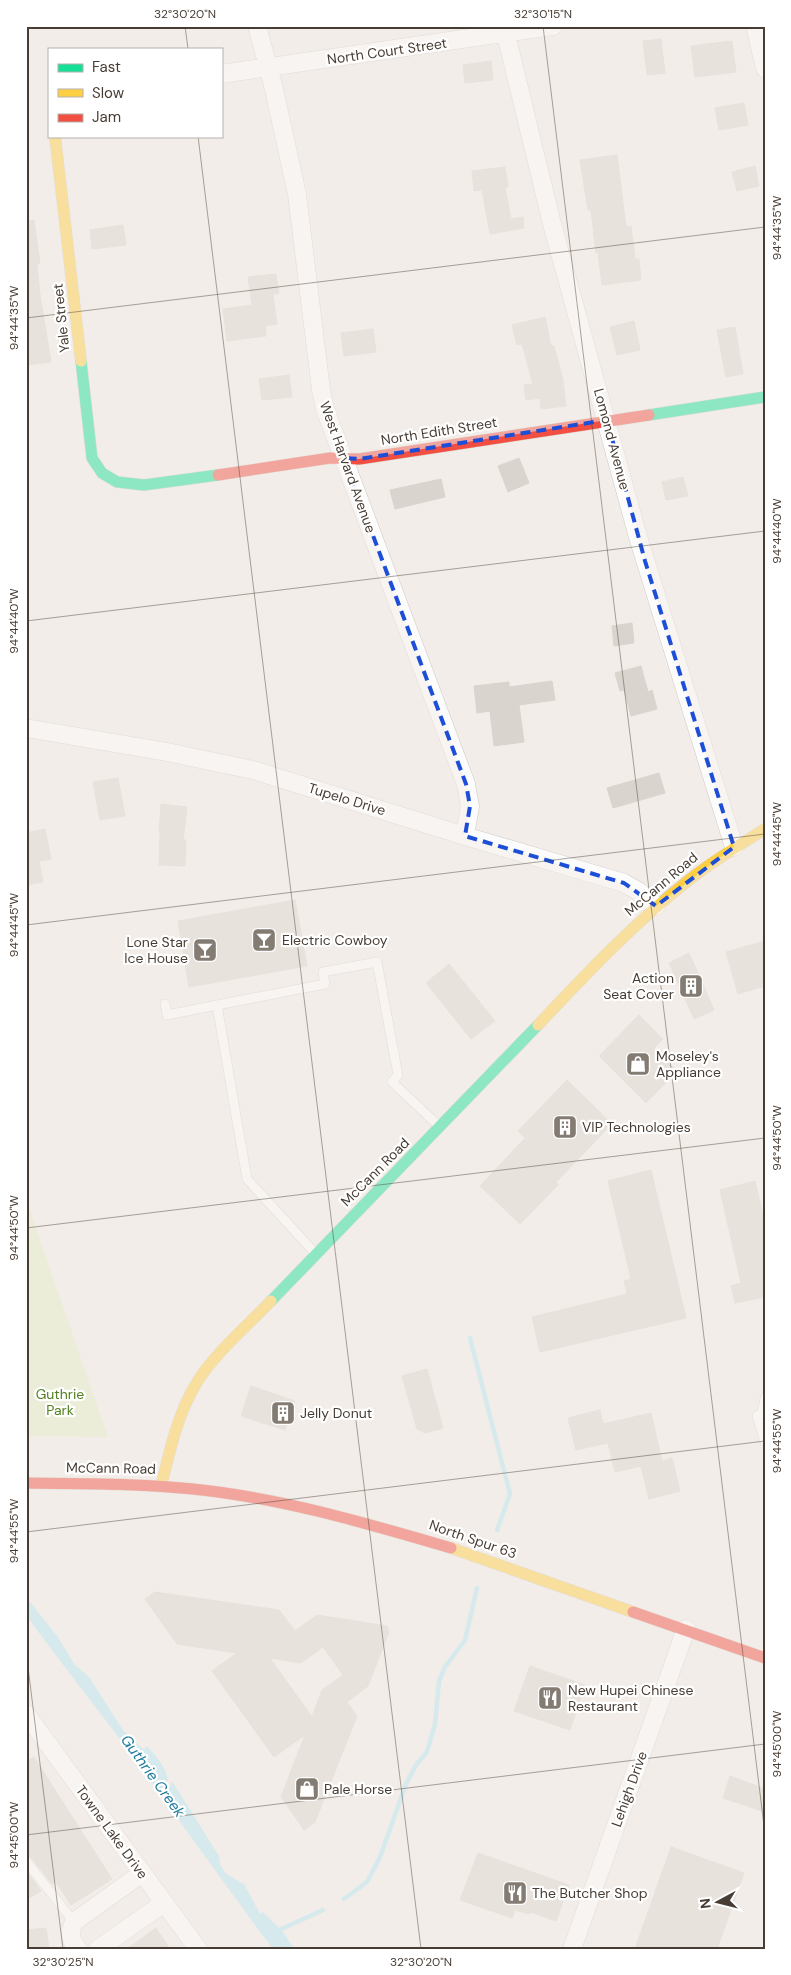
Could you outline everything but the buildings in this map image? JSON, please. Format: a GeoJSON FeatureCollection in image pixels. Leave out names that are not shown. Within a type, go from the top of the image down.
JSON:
{"type":"FeatureCollection","features":[{"type":"Feature","properties":{"kind":"street","name":"West Harvard Avenue"},"geometry":{"type":"LineString","coordinates":[[257,26],[296,194],[322,399],[466,784],[470,806],[465,836]]}},
{"type":"Feature","properties":{"kind":"street","name":"North Court Street"},"geometry":{"type":"LineString","coordinates":[[222,74],[505,30],[553,26]]}},
{"type":"Feature","properties":{"kind":"street"},"geometry":{"type":"LineString","coordinates":[[755,26],[765,68]]}},
{"type":"Feature","properties":{"kind":"street","name":"Lomond Avenue"},"geometry":{"type":"LineString","coordinates":[[505,30],[552,224],[645,561],[734,847]]}},
{"type":"Feature","properties":{"kind":"street","name":"Yale Street"},"geometry":{"type":"LineString","coordinates":[[55,138],[92,458],[100,474],[118,483]]}},
{"type":"Feature","properties":{"kind":"street","name":"North Edith Street"},"geometry":{"type":"LineString","coordinates":[[118,483],[153,486],[330,458],[359,459],[765,397]]}},
{"type":"Feature","properties":{"kind":"street","name":"Tupelo Drive"},"geometry":{"type":"LineString","coordinates":[[26,728],[167,752],[253,770],[624,883],[638,891],[656,906]]}},
{"type":"Feature","properties":{"kind":"street","name":"McCann Road"},"geometry":{"type":"LineString","coordinates":[[26,1483],[161,1486],[183,1409],[198,1379],[315,1254],[656,906],[692,876],[734,847],[765,829]]}},
{"type":"Feature","properties":{"kind":"street","name":"North Spur 63"},"geometry":{"type":"LineString","coordinates":[[161,1486],[272,1501],[396,1530],[454,1548],[765,1658]]}},
{"type":"Feature","properties":{"kind":"street","name":"Lehigh Drive"},"geometry":{"type":"LineString","coordinates":[[572,1949],[686,1629]]}},
{"type":"Feature","properties":{"kind":"street","name":"Towne Lake Drive"},"geometry":{"type":"LineString","coordinates":[[26,1714],[32,1736],[142,1873],[198,1949]]}},
{"type":"Feature","properties":{"kind":"street"},"geometry":{"type":"LineString","coordinates":[[78,1949],[73,1944],[70,1936],[70,1929],[74,1922],[142,1873]]}},
{"type":"Feature","properties":{"kind":"street"},"geometry":{"type":"LineString","coordinates":[[98,1949],[164,1903]]}},
{"type":"Feature","properties":{"kind":"lane"},"geometry":{"type":"LineString","coordinates":[[165,1004],[167,1015],[217,1006],[325,984],[323,972],[377,962],[398,1075],[392,1082],[440,1127]]}},
{"type":"Feature","properties":{"kind":"lane"},"geometry":{"type":"LineString","coordinates":[[217,1006],[246,1179],[315,1254]]}},
{"type":"Feature","properties":{"kind":"lane"},"geometry":{"type":"LineString","coordinates":[[765,1398],[764,1414],[757,1416],[765,1442]]}},
{"type":"Feature","properties":{"kind":"lane"},"geometry":{"type":"LineString","coordinates":[[26,1861],[74,1922]]}},
{"type":"Feature","properties":{"kind":"highlighted area"},"geometry":{"type":"Polygon","coordinates":[[[607,420],[645,561],[734,847],[656,906],[624,883],[465,836],[470,806],[466,784],[344,458],[359,459],[607,420]]]}},
{"type":"Feature","properties":{"kind":"green space","name":"Guthrie Park"},"geometry":{"type":"Polygon","coordinates":[[[26,1199],[108,1437],[26,1436],[26,1199]]]}},
{"type":"Feature","properties":{"kind":"water","name":"Guthrie Creek"},"geometry":{"type":"Polygon","coordinates":[[[26,1597],[58,1637],[74,1664],[89,1677],[123,1730],[144,1750],[147,1746],[160,1762],[167,1775],[168,1780],[166,1781],[170,1787],[172,1781],[219,1856],[220,1864],[226,1874],[244,1884],[260,1914],[263,1912],[283,1932],[294,1949],[273,1949],[132,1755],[26,1615],[26,1597]]]}},
{"type":"Feature","properties":{"kind":"waterway"},"geometry":{"type":"LineString","coordinates":[[470,1338],[510,1494],[497,1530]]}},
{"type":"Feature","properties":{"kind":"waterway"},"geometry":{"type":"LineString","coordinates":[[344,1899],[367,1882],[380,1857],[406,1784],[416,1765],[427,1752],[435,1724],[439,1681],[445,1667],[465,1640],[477,1588]]}},
{"type":"Feature","properties":{"kind":"waterway"},"geometry":{"type":"LineString","coordinates":[[275,1932],[323,1910]]}},
{"type":"Feature","properties":{"kind":"traffic: fast"},"geometry":{"type":"LineString","coordinates":[[81,361],[92,458],[102,473],[117,482],[144,485],[218,475]]}},
{"type":"Feature","properties":{"kind":"traffic: fast"},"geometry":{"type":"LineString","coordinates":[[649,415],[765,397]]}},
{"type":"Feature","properties":{"kind":"traffic: fast"},"geometry":{"type":"LineString","coordinates":[[271,1301],[538,1025]]}},
{"type":"Feature","properties":{"kind":"traffic: slow"},"geometry":{"type":"LineString","coordinates":[[55,138],[81,361]]}},
{"type":"Feature","properties":{"kind":"traffic: slow"},"geometry":{"type":"LineString","coordinates":[[538,1025],[611,950],[669,896],[707,866],[765,829]]}},
{"type":"Feature","properties":{"kind":"traffic: slow"},"geometry":{"type":"LineString","coordinates":[[161,1486],[179,1421],[196,1384],[211,1363],[271,1301]]}},
{"type":"Feature","properties":{"kind":"traffic: slow"},"geometry":{"type":"LineString","coordinates":[[451,1548],[633,1612]]}},
{"type":"Feature","properties":{"kind":"traffic: jam"},"geometry":{"type":"LineString","coordinates":[[218,475],[330,458],[359,459],[649,415]]}},
{"type":"Feature","properties":{"kind":"traffic: jam"},"geometry":{"type":"LineString","coordinates":[[26,1483],[151,1486],[226,1493],[323,1512],[451,1548]]}},
{"type":"Feature","properties":{"kind":"traffic: jam"},"geometry":{"type":"LineString","coordinates":[[633,1612],[765,1658]]}},
{"type":"Feature","properties":{"kind":"place","name":"Electric Cowboy"},"geometry":{"type":"Point","coordinates":[264,940]}},
{"type":"Feature","properties":{"kind":"place","name":"Lone Star Ice House"},"geometry":{"type":"Point","coordinates":[205,950]}},
{"type":"Feature","properties":{"kind":"place","name":"Action Seat Cover"},"geometry":{"type":"Point","coordinates":[691,986]}},
{"type":"Feature","properties":{"kind":"place","name":"Moseley's Appliance"},"geometry":{"type":"Point","coordinates":[638,1064]}},
{"type":"Feature","properties":{"kind":"place","name":"VIP Technologies"},"geometry":{"type":"Point","coordinates":[565,1127]}},
{"type":"Feature","properties":{"kind":"place","name":"Jelly Donut"},"geometry":{"type":"Point","coordinates":[283,1413]}},
{"type":"Feature","properties":{"kind":"place","name":"New Hupei Chinese Restaurant"},"geometry":{"type":"Point","coordinates":[550,1698]}},
{"type":"Feature","properties":{"kind":"place","name":"Pale Horse"},"geometry":{"type":"Point","coordinates":[307,1789]}},
{"type":"Feature","properties":{"kind":"place","name":"The Butcher Shop"},"geometry":{"type":"Point","coordinates":[515,1893]}}]}
